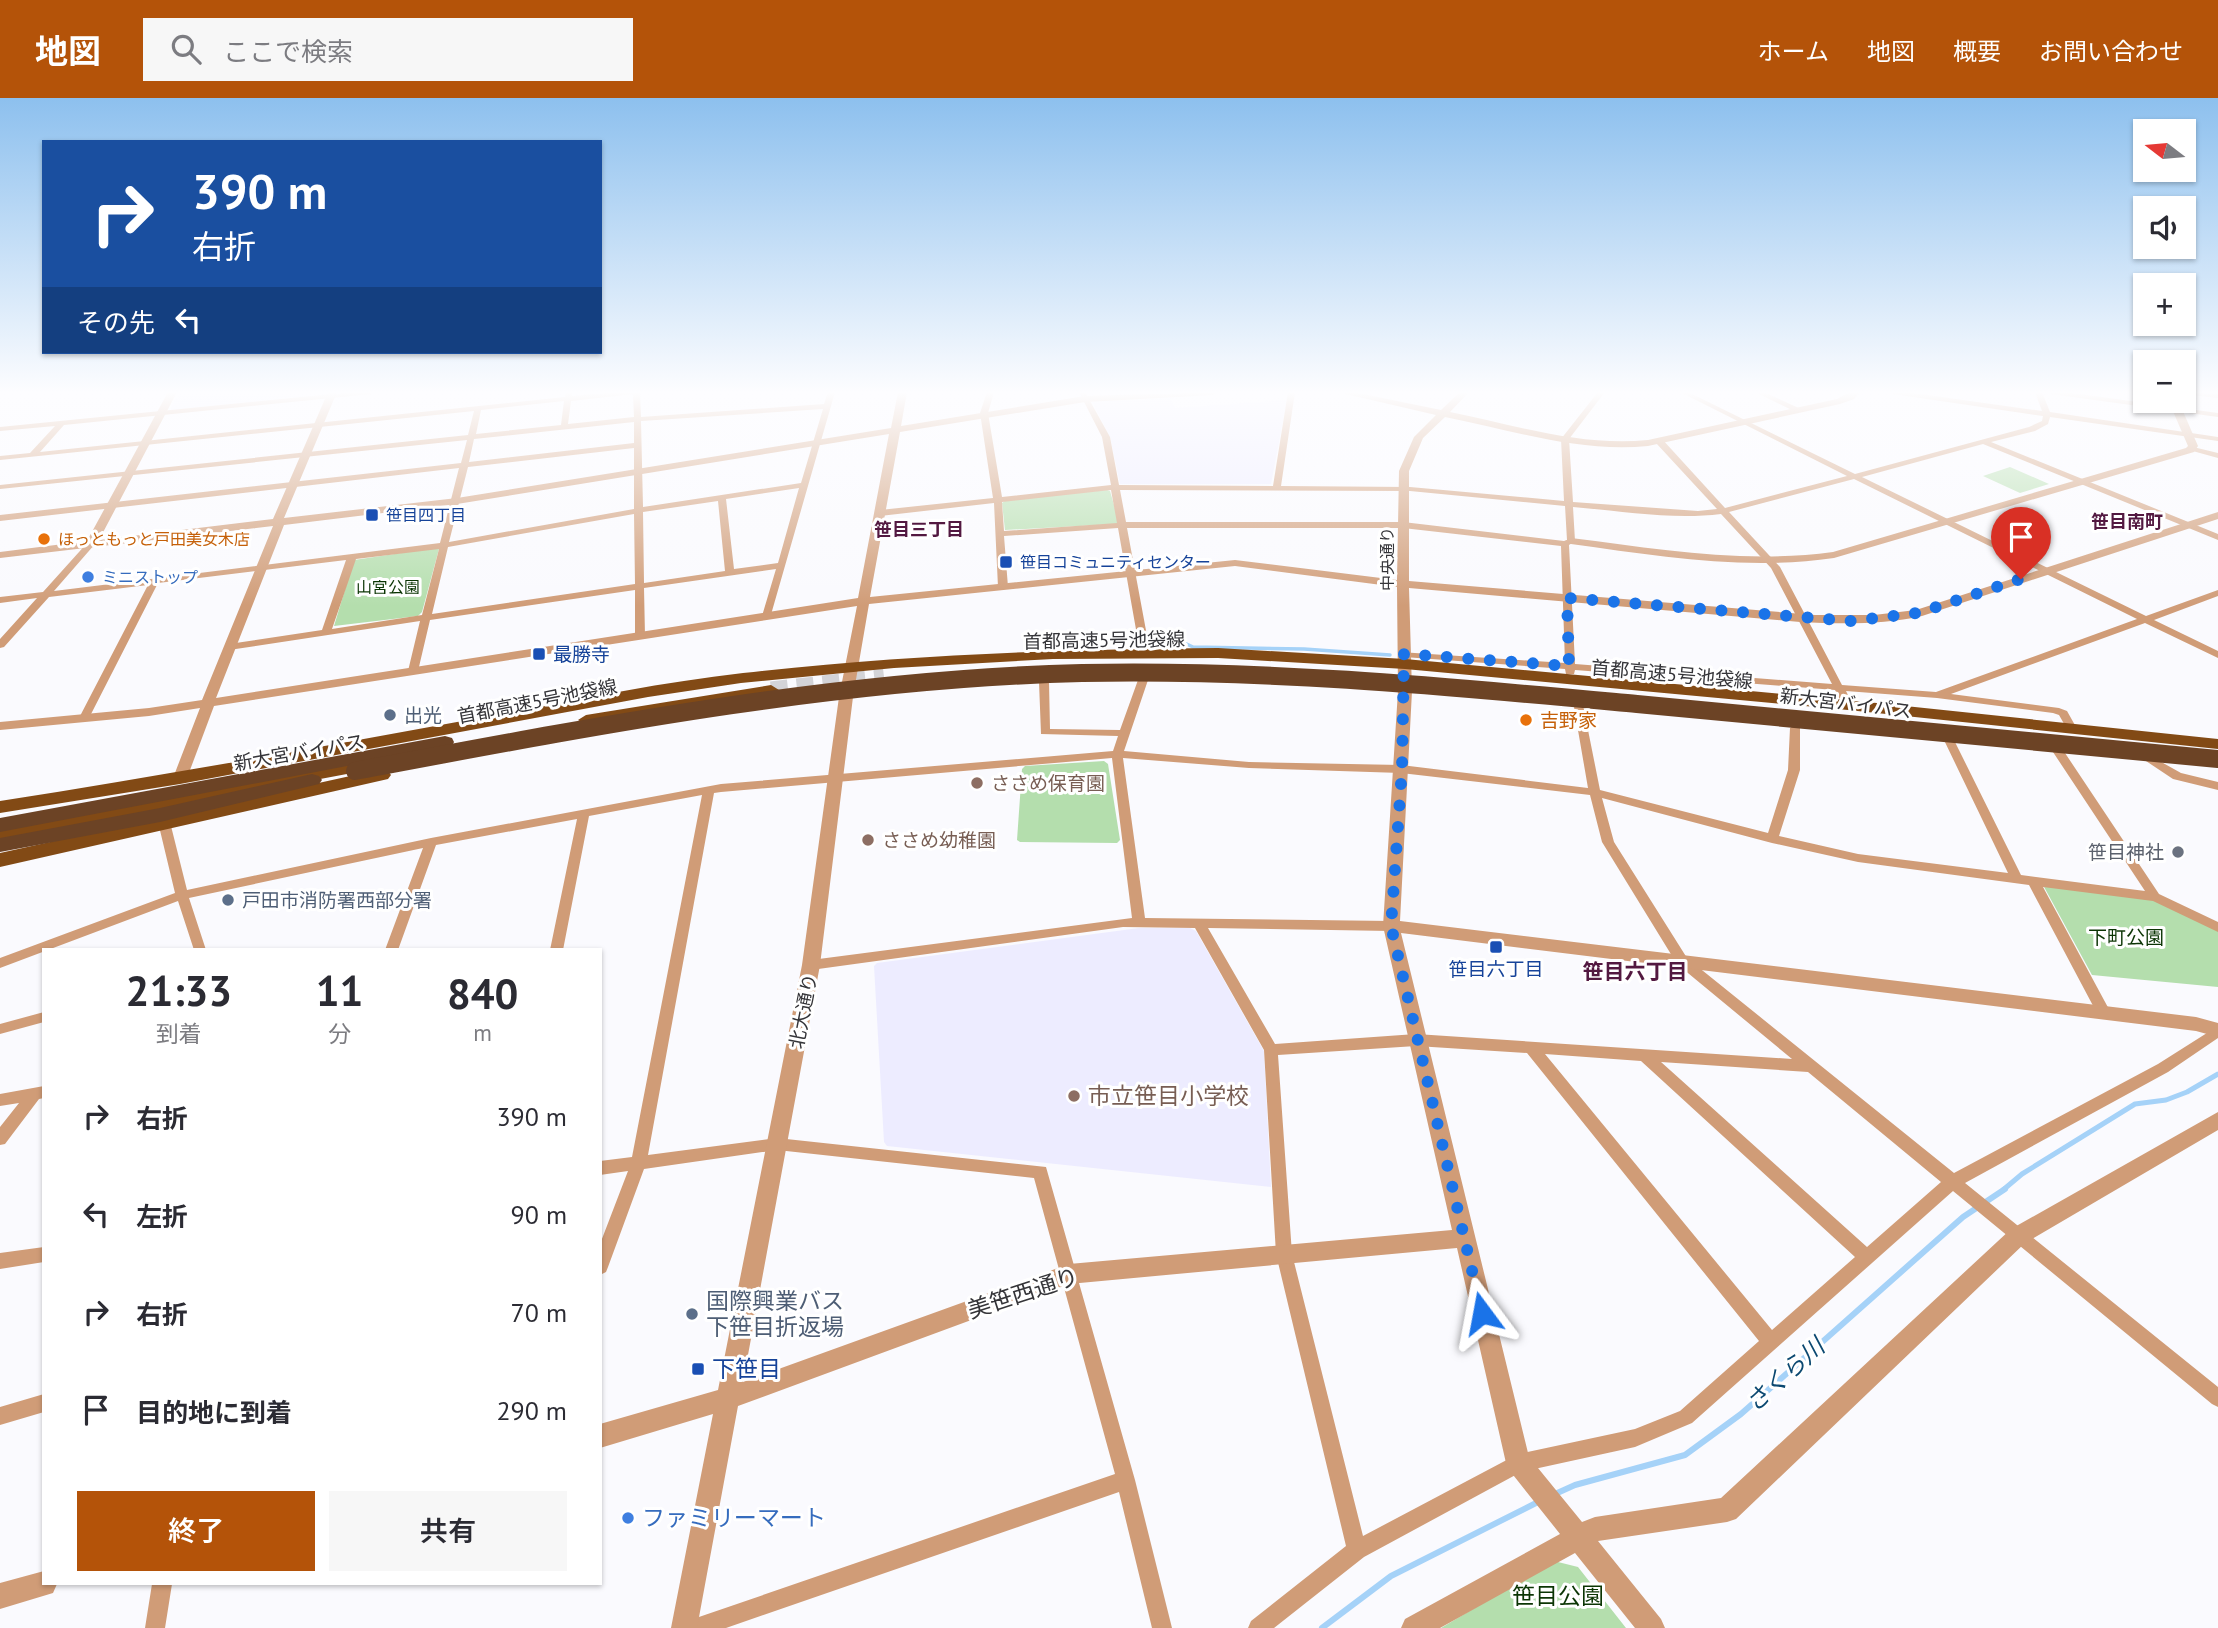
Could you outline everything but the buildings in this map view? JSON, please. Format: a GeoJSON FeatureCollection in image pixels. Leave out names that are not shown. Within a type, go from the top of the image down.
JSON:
{"type":"FeatureCollection","features":[{"type":"Feature","properties":{"kind":"highway"},"geometry":{"type":"LineString","coordinates":[[914,676],[1301,657],[1404,659],[1570,672],[2171,740]]}},
{"type":"Feature","properties":{"kind":"highway","name":"首都高速5号池袋線"},"geometry":{"type":"LineString","coordinates":[[1,830],[659,702],[834,678],[963,666],[1150,661],[1300,665],[1433,674],[2218,747]]}},
{"type":"Feature","properties":{"kind":"highway"},"geometry":{"type":"LineString","coordinates":[[0,807],[180,778],[648,692],[741,678],[853,667],[1136,667],[1362,675]]}},
{"type":"Feature","properties":{"kind":"highway"},"geometry":{"type":"LineString","coordinates":[[0,860],[400,771],[637,725],[744,709],[960,685],[1044,682],[1075,667]]}},
{"type":"Feature","properties":{"kind":"highway"},"geometry":{"type":"LineString","coordinates":[[1136,667],[1293,684],[1405,691],[1892,737],[1948,738]]}},
{"type":"Feature","properties":{"kind":"highway","name":"首都高速5号池袋線"},"geometry":{"type":"LineString","coordinates":[[1,830],[160,815],[355,771],[657,714],[751,700],[960,679],[1130,673],[1291,677],[1471,689],[2218,759]]}},
{"type":"Feature","properties":{"kind":"highway","name":"新大宮バイパス"},"geometry":{"type":"LineString","coordinates":[[2218,747],[2171,740],[1469,683],[1728,709],[1948,738],[2218,765]]}},
{"type":"Feature","properties":{"kind":"highway","name":"新大宮バイパス"},"geometry":{"type":"LineString","coordinates":[[1,830],[770,692]]}},
{"type":"Feature","properties":{"kind":"highway"},"geometry":{"type":"LineString","coordinates":[[0,852],[164,822]]}},
{"type":"Feature","properties":{"kind":"street"},"geometry":{"type":"LineString","coordinates":[[0,645],[91,544],[135,463]]}},
{"type":"Feature","properties":{"kind":"street"},"geometry":{"type":"LineString","coordinates":[[0,487],[223,463]]}},
{"type":"Feature","properties":{"kind":"street"},"geometry":{"type":"LineString","coordinates":[[180,778],[209,696],[301,463]]}},
{"type":"Feature","properties":{"kind":"street"},"geometry":{"type":"LineString","coordinates":[[0,518],[484,463]]}},
{"type":"Feature","properties":{"kind":"street"},"geometry":{"type":"LineString","coordinates":[[638,463],[640,636]]}},
{"type":"Feature","properties":{"kind":"street"},"geometry":{"type":"LineString","coordinates":[[0,555],[457,501],[683,463]]}},
{"type":"Feature","properties":{"kind":"street"},"geometry":{"type":"LineString","coordinates":[[767,616],[811,463]]}},
{"type":"Feature","properties":{"kind":"street","name":"北大通り"},"geometry":{"type":"LineString","coordinates":[[684,1628],[811,965],[846,698],[889,463]]}},
{"type":"Feature","properties":{"kind":"street"},"geometry":{"type":"LineString","coordinates":[[992,463],[998,500],[1003,587]]}},
{"type":"Feature","properties":{"kind":"street"},"geometry":{"type":"LineString","coordinates":[[1110,463],[1131,574],[1136,667],[1124,733],[1117,754],[1139,921]]}},
{"type":"Feature","properties":{"kind":"street"},"geometry":{"type":"LineString","coordinates":[[1277,488],[1281,463]]}},
{"type":"Feature","properties":{"kind":"street","name":"中央通り"},"geometry":{"type":"LineString","coordinates":[[1407,463],[1402,489],[1405,691],[1391,926],[1464,1238],[1524,1470]]}},
{"type":"Feature","properties":{"kind":"street"},"geometry":{"type":"LineString","coordinates":[[1566,463],[1570,672],[1937,695],[2055,710],[2063,713],[2071,727]]}},
{"type":"Feature","properties":{"kind":"street"},"geometry":{"type":"LineString","coordinates":[[1680,463],[1770,561],[1848,705]]}},
{"type":"Feature","properties":{"kind":"street"},"geometry":{"type":"LineString","coordinates":[[1829,463],[2218,655]]}},
{"type":"Feature","properties":{"kind":"street"},"geometry":{"type":"LineString","coordinates":[[880,513],[1114,487],[1402,489],[1667,513],[1724,511],[1902,463]]}},
{"type":"Feature","properties":{"kind":"street"},"geometry":{"type":"LineString","coordinates":[[2036,463],[2218,537]]}},
{"type":"Feature","properties":{"kind":"street"},"geometry":{"type":"LineString","coordinates":[[1000,534],[1123,525],[1403,525],[1770,561],[1834,555],[2143,463]]}},
{"type":"Feature","properties":{"kind":"street"},"geometry":{"type":"LineString","coordinates":[[413,671],[457,501],[462,466]]}},
{"type":"Feature","properties":{"kind":"street"},"geometry":{"type":"LineString","coordinates":[[0,600],[446,545],[640,510],[805,485]]}},
{"type":"Feature","properties":{"kind":"street"},"geometry":{"type":"LineString","coordinates":[[722,497],[730,571]]}},
{"type":"Feature","properties":{"kind":"street"},"geometry":{"type":"LineString","coordinates":[[0,726],[209,702],[865,601],[1239,563],[1403,583],[1800,618],[1850,621],[1905,616],[2218,515]]}},
{"type":"Feature","properties":{"kind":"street"},"geometry":{"type":"LineString","coordinates":[[326,632],[352,556]]}},
{"type":"Feature","properties":{"kind":"street"},"geometry":{"type":"LineString","coordinates":[[229,647],[782,565]]}},
{"type":"Feature","properties":{"kind":"street"},"geometry":{"type":"LineString","coordinates":[[84,718],[155,580]]}},
{"type":"Feature","properties":{"kind":"street"},"geometry":{"type":"LineString","coordinates":[[1937,695],[2218,593]]}},
{"type":"Feature","properties":{"kind":"street"},"geometry":{"type":"LineString","coordinates":[[1044,682],[1045,732],[1124,733]]}},
{"type":"Feature","properties":{"kind":"street"},"geometry":{"type":"LineString","coordinates":[[1578,707],[1608,842],[1682,961],[2218,1398]]}},
{"type":"Feature","properties":{"kind":"street"},"geometry":{"type":"LineString","coordinates":[[1772,839],[1794,770],[1795,728]]}},
{"type":"Feature","properties":{"kind":"street"},"geometry":{"type":"LineString","coordinates":[[1948,738],[2016,878]]}},
{"type":"Feature","properties":{"kind":"street"},"geometry":{"type":"LineString","coordinates":[[2057,748],[2155,897]]}},
{"type":"Feature","properties":{"kind":"street"},"geometry":{"type":"LineString","coordinates":[[0,963],[182,895],[431,842],[584,813],[709,790],[1117,754],[1249,765],[1402,769],[1595,792],[1772,839],[1858,858],[2155,897],[2218,927]]}},
{"type":"Feature","properties":{"kind":"street"},"geometry":{"type":"LineString","coordinates":[[2147,757],[2177,776],[2218,786]]}},
{"type":"Feature","properties":{"kind":"street"},"geometry":{"type":"LineString","coordinates":[[602,1262],[639,1162],[709,790]]}},
{"type":"Feature","properties":{"kind":"street"},"geometry":{"type":"LineString","coordinates":[[557,948],[584,813]]}},
{"type":"Feature","properties":{"kind":"street"},"geometry":{"type":"LineString","coordinates":[[164,822],[182,895],[199,948]]}},
{"type":"Feature","properties":{"kind":"street"},"geometry":{"type":"LineString","coordinates":[[393,948],[431,842]]}},
{"type":"Feature","properties":{"kind":"street"},"geometry":{"type":"LineString","coordinates":[[2033,880],[2104,1013]]}},
{"type":"Feature","properties":{"kind":"street"},"geometry":{"type":"LineString","coordinates":[[811,965],[1139,921],[1391,926],[2196,1024],[2218,1030]]}},
{"type":"Feature","properties":{"kind":"street"},"geometry":{"type":"LineString","coordinates":[[1198,922],[1271,1050],[1284,1254],[1357,1550]]}},
{"type":"Feature","properties":{"kind":"street"},"geometry":{"type":"LineString","coordinates":[[0,1029],[42,1018]]}},
{"type":"Feature","properties":{"kind":"street"},"geometry":{"type":"LineString","coordinates":[[1258,1628],[1357,1550],[1524,1470],[1636,1438],[1686,1417],[1952,1182],[2163,1068],[2218,1030]]}},
{"type":"Feature","properties":{"kind":"street"},"geometry":{"type":"LineString","coordinates":[[1271,1050],[1416,1040],[1533,1050],[1809,1066]]}},
{"type":"Feature","properties":{"kind":"street"},"geometry":{"type":"LineString","coordinates":[[1533,1050],[1771,1343]]}},
{"type":"Feature","properties":{"kind":"street"},"geometry":{"type":"LineString","coordinates":[[1646,1057],[1867,1258]]}},
{"type":"Feature","properties":{"kind":"street"},"geometry":{"type":"LineString","coordinates":[[0,1100],[39,1092]]}},
{"type":"Feature","properties":{"kind":"street"},"geometry":{"type":"LineString","coordinates":[[0,1139],[39,1092]]}},
{"type":"Feature","properties":{"kind":"street"},"geometry":{"type":"LineString","coordinates":[[1414,1628],[1573,1530],[1727,1510],[2018,1236],[2218,1120]]}},
{"type":"Feature","properties":{"kind":"street"},"geometry":{"type":"LineString","coordinates":[[602,1168],[777,1144],[1040,1172],[1126,1480],[1162,1628]]}},
{"type":"Feature","properties":{"kind":"street","name":"美笹西通り"},"geometry":{"type":"LineString","coordinates":[[602,1435],[729,1398],[1069,1275],[1464,1238]]}},
{"type":"Feature","properties":{"kind":"street"},"geometry":{"type":"LineString","coordinates":[[0,1261],[42,1254]]}},
{"type":"Feature","properties":{"kind":"street"},"geometry":{"type":"LineString","coordinates":[[0,1416],[42,1404]]}},
{"type":"Feature","properties":{"kind":"street"},"geometry":{"type":"LineString","coordinates":[[1524,1470],[1652,1628]]}},
{"type":"Feature","properties":{"kind":"street"},"geometry":{"type":"LineString","coordinates":[[696,1628],[1126,1480]]}},
{"type":"Feature","properties":{"kind":"street"},"geometry":{"type":"LineString","coordinates":[[0,1596],[42,1585]]}},
{"type":"Feature","properties":{"kind":"street"},"geometry":{"type":"LineString","coordinates":[[155,1628],[162,1585]]}},
{"type":"Feature","properties":{"kind":"shaded area"},"geometry":{"type":"Polygon","coordinates":[[[1116,463],[1275,463],[1271,484],[1120,484],[1116,463]]]}},
{"type":"Feature","properties":{"kind":"shaded area","name":"市立笹目小学校"},"geometry":{"type":"Polygon","coordinates":[[[1139,928],[1190,928],[1196,931],[1264,1051],[1271,1187],[887,1146],[884,1142],[874,966],[877,963],[1139,928]]]}},
{"type":"Feature","properties":{"kind":"green space"},"geometry":{"type":"Polygon","coordinates":[[[2010,467],[2049,484],[2020,493],[1983,476],[2010,467]]]}},
{"type":"Feature","properties":{"kind":"green space"},"geometry":{"type":"Polygon","coordinates":[[[1110,491],[1119,522],[1116,524],[1005,530],[1002,503],[1006,500],[1110,491]]]}},
{"type":"Feature","properties":{"kind":"green space","name":"山宮公園"},"geometry":{"type":"Polygon","coordinates":[[[439,549],[422,612],[418,616],[334,626],[354,560],[439,549]]]}},
{"type":"Feature","properties":{"kind":"green space"},"geometry":{"type":"Polygon","coordinates":[[[1104,761],[1108,764],[1120,840],[1117,843],[1017,840],[1022,769],[1025,766],[1104,761]]]}},
{"type":"Feature","properties":{"kind":"green space","name":"下町公園"},"geometry":{"type":"Polygon","coordinates":[[[2043,885],[2154,899],[2218,930],[2218,987],[2092,975],[2043,885]]]}},
{"type":"Feature","properties":{"kind":"green space","name":"笹目公園"},"geometry":{"type":"Polygon","coordinates":[[[1554,1561],[1578,1567],[1626,1628],[1441,1628],[1554,1561]]]}},
{"type":"Feature","properties":{"kind":"waterway"},"geometry":{"type":"LineString","coordinates":[[1158,640],[1178,640],[1193,647],[1304,649],[1390,655]]}},
{"type":"Feature","properties":{"kind":"waterway","name":"さくら川"},"geometry":{"type":"LineString","coordinates":[[2003,1190],[2022,1174],[2135,1104],[2166,1100],[2187,1092],[2218,1074]]}},
{"type":"Feature","properties":{"kind":"waterway","name":"さくら川"},"geometry":{"type":"LineString","coordinates":[[1555,1494],[1575,1485],[1685,1455],[1741,1414],[1963,1217],[2005,1189]]}},
{"type":"Feature","properties":{"kind":"waterway","name":"さくら川"},"geometry":{"type":"LineString","coordinates":[[1322,1628],[1391,1576],[1538,1502]]}},
{"type":"Feature","properties":{"kind":"tunnel"},"geometry":{"type":"LineString","coordinates":[[771,690],[884,677]]}},
{"type":"Feature","properties":{"kind":"place","name":"笹目四丁目"},"geometry":{"type":"Point","coordinates":[372,515]}},
{"type":"Feature","properties":{"kind":"place","name":"ほっともっと戸田美女木店"},"geometry":{"type":"Point","coordinates":[44,539]}},
{"type":"Feature","properties":{"kind":"place","name":"笹目コミュニティセンター"},"geometry":{"type":"Point","coordinates":[1006,562]}},
{"type":"Feature","properties":{"kind":"place","name":"ミニストップ"},"geometry":{"type":"Point","coordinates":[88,577]}},
{"type":"Feature","properties":{"kind":"place","name":"最勝寺"},"geometry":{"type":"Point","coordinates":[539,654]}},
{"type":"Feature","properties":{"kind":"place","name":"出光"},"geometry":{"type":"Point","coordinates":[390,715]}},
{"type":"Feature","properties":{"kind":"place","name":"吉野家"},"geometry":{"type":"Point","coordinates":[1526,720]}},
{"type":"Feature","properties":{"kind":"place","name":"ささめ保育園"},"geometry":{"type":"Point","coordinates":[977,783]}},
{"type":"Feature","properties":{"kind":"place","name":"ささめ幼稚園"},"geometry":{"type":"Point","coordinates":[868,840]}},
{"type":"Feature","properties":{"kind":"place","name":"笹目神社"},"geometry":{"type":"Point","coordinates":[2178,852]}},
{"type":"Feature","properties":{"kind":"place","name":"戸田市消防署西部分署"},"geometry":{"type":"Point","coordinates":[228,900]}},
{"type":"Feature","properties":{"kind":"place","name":"笹目六丁目"},"geometry":{"type":"Point","coordinates":[1496,947]}},
{"type":"Feature","properties":{"kind":"place","name":"市立笹目小学校"},"geometry":{"type":"Point","coordinates":[1074,1096]}},
{"type":"Feature","properties":{"kind":"place","name":"国際興業バス 下笹目折返場"},"geometry":{"type":"Point","coordinates":[692,1314]}},
{"type":"Feature","properties":{"kind":"place","name":"下笹目"},"geometry":{"type":"Point","coordinates":[698,1369]}},
{"type":"Feature","properties":{"kind":"place","name":"ファミリーマート"},"geometry":{"type":"Point","coordinates":[628,1518]}},
{"type":"Feature","properties":{"kind":"district","name":"笹目南町"},"geometry":{"type":"Point","coordinates":[2127,522]}},
{"type":"Feature","properties":{"kind":"district","name":"笹目三丁目"},"geometry":{"type":"Point","coordinates":[919,530]}},
{"type":"Feature","properties":{"kind":"district","name":"笹目六丁目"},"geometry":{"type":"Point","coordinates":[1635,972]}},
{"type":"Feature","properties":{"kind":"route"},"geometry":{"type":"LineString","coordinates":[[1482,1313],[1391,926],[1402,769],[1404,654],[1569,666],[1567,598],[1850,621],[1918,613],[2021,579]]}}]}
